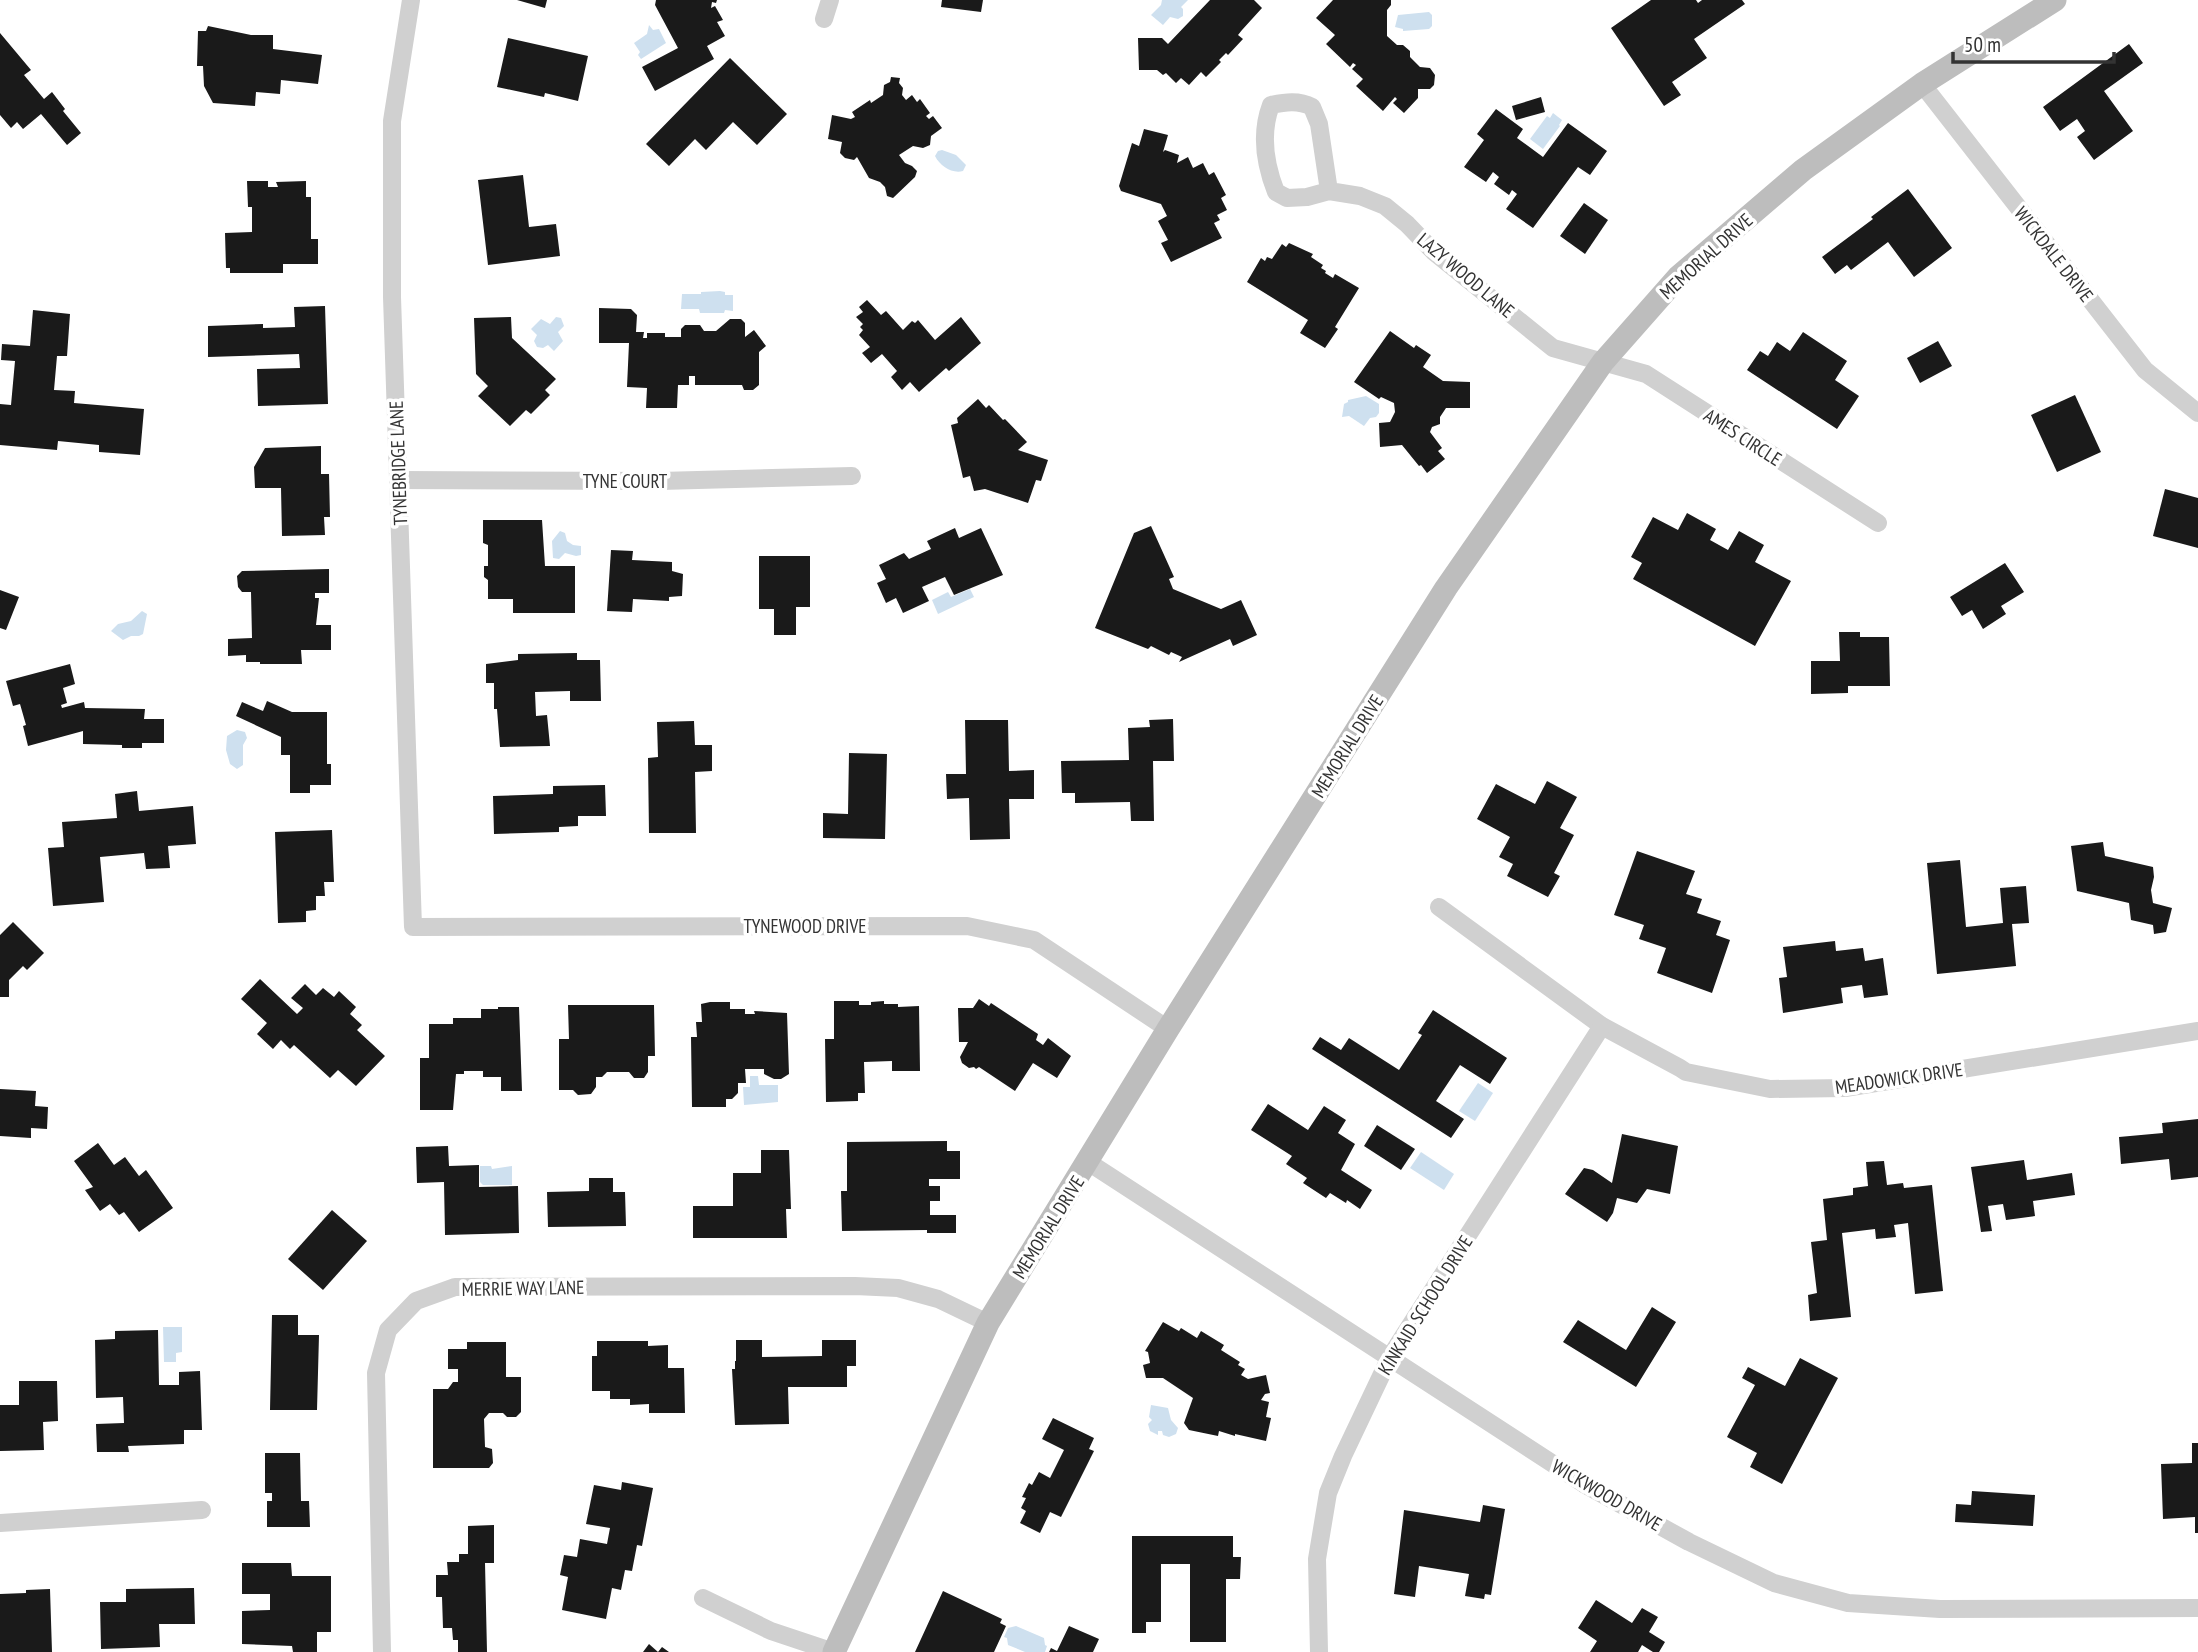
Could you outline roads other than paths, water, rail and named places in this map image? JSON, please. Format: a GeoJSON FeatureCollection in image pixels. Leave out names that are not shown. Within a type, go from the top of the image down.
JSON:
{"type":"FeatureCollection","features":[{"type":"Feature","properties":{"kind":"street","name":"TYNEBRIDGE LANE"},"geometry":{"type":"LineString","coordinates":[[411,0],[392,121],[392,297],[413,927]]}},
{"type":"Feature","properties":{"kind":"street"},"geometry":{"type":"LineString","coordinates":[[824,19],[830,0]]}},
{"type":"Feature","properties":{"kind":"street","name":"MEMORIAL DRIVE"},"geometry":{"type":"LineString","coordinates":[[834,1652],[988,1324],[1168,1029],[1446,588],[1603,362],[1678,277],[1803,170],[1922,84],[2055,0]]}},
{"type":"Feature","properties":{"kind":"street","name":"WICKDALE DRIVE"},"geometry":{"type":"LineString","coordinates":[[1922,84],[2145,370],[2198,413]]}},
{"type":"Feature","properties":{"kind":"street","name":"LAZY WOOD LANE"},"geometry":{"type":"LineString","coordinates":[[1329,191],[1319,124],[1312,107],[1304,102],[1271,105],[1265,121],[1264,142],[1276,192],[1287,198],[1307,197],[1329,191],[1360,196],[1385,206],[1434,252],[1553,348],[1603,362]]}},
{"type":"Feature","properties":{"kind":"street","name":"AMES CIRCLE"},"geometry":{"type":"LineString","coordinates":[[1603,362],[1646,374],[1878,523]]}},
{"type":"Feature","properties":{"kind":"street","name":"TYNE COURT"},"geometry":{"type":"LineString","coordinates":[[399,480],[660,481],[852,476]]}},
{"type":"Feature","properties":{"kind":"street","name":"MEADOWICK DRIVE"},"geometry":{"type":"LineString","coordinates":[[1438,907],[1602,1026],[1686,1072],[1770,1089],[1845,1088],[2198,1031]]}},
{"type":"Feature","properties":{"kind":"street","name":"TYNEWOOD DRIVE"},"geometry":{"type":"LineString","coordinates":[[413,927],[967,926],[1034,940],[1168,1029]]}},
{"type":"Feature","properties":{"kind":"street","name":"KINKAID SCHOOL DRIVE"},"geometry":{"type":"LineString","coordinates":[[1319,1652],[1317,1559],[1328,1493],[1390,1357],[1602,1026]]}},
{"type":"Feature","properties":{"kind":"street","name":"WICKWOOD DRIVE"},"geometry":{"type":"LineString","coordinates":[[1088,1163],[1584,1484],[1689,1542],[1774,1583],[1848,1603],[1940,1609],[2198,1608]]}},
{"type":"Feature","properties":{"kind":"street","name":"MERRIE WAY LANE"},"geometry":{"type":"LineString","coordinates":[[382,1652],[376,1373],[388,1330],[416,1301],[455,1287],[855,1286],[898,1288],[938,1299],[988,1324]]}},
{"type":"Feature","properties":{"kind":"street"},"geometry":{"type":"LineString","coordinates":[[0,1523],[202,1510]]}},
{"type":"Feature","properties":{"kind":"street"},"geometry":{"type":"LineString","coordinates":[[703,1598],[771,1630],[834,1652]]}},
{"type":"Feature","properties":{"kind":"water"},"geometry":{"type":"Polygon","coordinates":[[[1162,0],[1188,0],[1181,7],[1183,16],[1178,19],[1170,17],[1163,25],[1151,15],[1161,5],[1162,0]]]}},
{"type":"Feature","properties":{"kind":"water"},"geometry":{"type":"Polygon","coordinates":[[[1429,12],[1432,15],[1432,26],[1429,29],[1403,31],[1395,27],[1398,15],[1429,12]]]}},
{"type":"Feature","properties":{"kind":"water"},"geometry":{"type":"Polygon","coordinates":[[[649,25],[653,30],[659,29],[666,43],[641,59],[634,43],[647,34],[649,25]]]}},
{"type":"Feature","properties":{"kind":"water"},"geometry":{"type":"Polygon","coordinates":[[[1553,113],[1562,120],[1543,149],[1530,139],[1547,116],[1550,118],[1553,113]]]}},
{"type":"Feature","properties":{"kind":"water"},"geometry":{"type":"Polygon","coordinates":[[[942,150],[956,155],[966,165],[963,171],[951,170],[940,163],[935,156],[942,150]]]}},
{"type":"Feature","properties":{"kind":"water"},"geometry":{"type":"Polygon","coordinates":[[[725,292],[725,295],[733,295],[733,311],[700,313],[699,309],[681,309],[682,294],[725,292]]]}},
{"type":"Feature","properties":{"kind":"water"},"geometry":{"type":"Polygon","coordinates":[[[556,317],[561,318],[564,326],[558,332],[563,341],[554,351],[548,345],[537,347],[534,341],[537,335],[531,329],[541,319],[550,324],[556,317]]]}},
{"type":"Feature","properties":{"kind":"water"},"geometry":{"type":"Polygon","coordinates":[[[1366,396],[1379,404],[1376,417],[1370,418],[1364,426],[1349,416],[1342,417],[1344,404],[1348,400],[1366,396]]]}},
{"type":"Feature","properties":{"kind":"water"},"geometry":{"type":"Polygon","coordinates":[[[560,531],[565,533],[567,541],[581,546],[581,555],[565,553],[559,559],[553,558],[552,541],[560,531]]]}},
{"type":"Feature","properties":{"kind":"water"},"geometry":{"type":"Polygon","coordinates":[[[970,589],[974,597],[938,614],[932,600],[948,592],[951,597],[970,589]]]}},
{"type":"Feature","properties":{"kind":"water"},"geometry":{"type":"Polygon","coordinates":[[[142,611],[147,614],[143,634],[123,640],[111,631],[118,624],[131,621],[142,611]]]}},
{"type":"Feature","properties":{"kind":"water"},"geometry":{"type":"Polygon","coordinates":[[[237,730],[245,732],[247,738],[243,745],[243,765],[237,769],[230,764],[226,750],[227,736],[237,730]]]}},
{"type":"Feature","properties":{"kind":"water"},"geometry":{"type":"Polygon","coordinates":[[[750,1076],[758,1076],[759,1085],[778,1085],[778,1102],[744,1105],[743,1087],[750,1087],[750,1076]]]}},
{"type":"Feature","properties":{"kind":"water"},"geometry":{"type":"Polygon","coordinates":[[[1478,1083],[1493,1093],[1475,1121],[1459,1111],[1478,1083]]]}},
{"type":"Feature","properties":{"kind":"water"},"geometry":{"type":"Polygon","coordinates":[[[1421,1152],[1454,1174],[1444,1190],[1410,1168],[1421,1152]]]}},
{"type":"Feature","properties":{"kind":"water"},"geometry":{"type":"Polygon","coordinates":[[[480,1166],[491,1166],[492,1169],[512,1166],[512,1185],[483,1185],[480,1182],[480,1166]]]}},
{"type":"Feature","properties":{"kind":"water"},"geometry":{"type":"Polygon","coordinates":[[[163,1327],[182,1327],[182,1352],[176,1353],[176,1362],[164,1362],[163,1327]]]}},
{"type":"Feature","properties":{"kind":"water"},"geometry":{"type":"Polygon","coordinates":[[[1151,1405],[1168,1408],[1171,1420],[1178,1428],[1176,1434],[1169,1437],[1163,1435],[1162,1431],[1158,1431],[1158,1435],[1150,1431],[1148,1424],[1152,1420],[1149,1417],[1151,1405]]]}},
{"type":"Feature","properties":{"kind":"water"},"geometry":{"type":"Polygon","coordinates":[[[1016,1626],[1044,1638],[1047,1646],[1045,1652],[1025,1652],[1008,1645],[1007,1638],[1004,1637],[1008,1628],[1016,1626]]]}}]}
